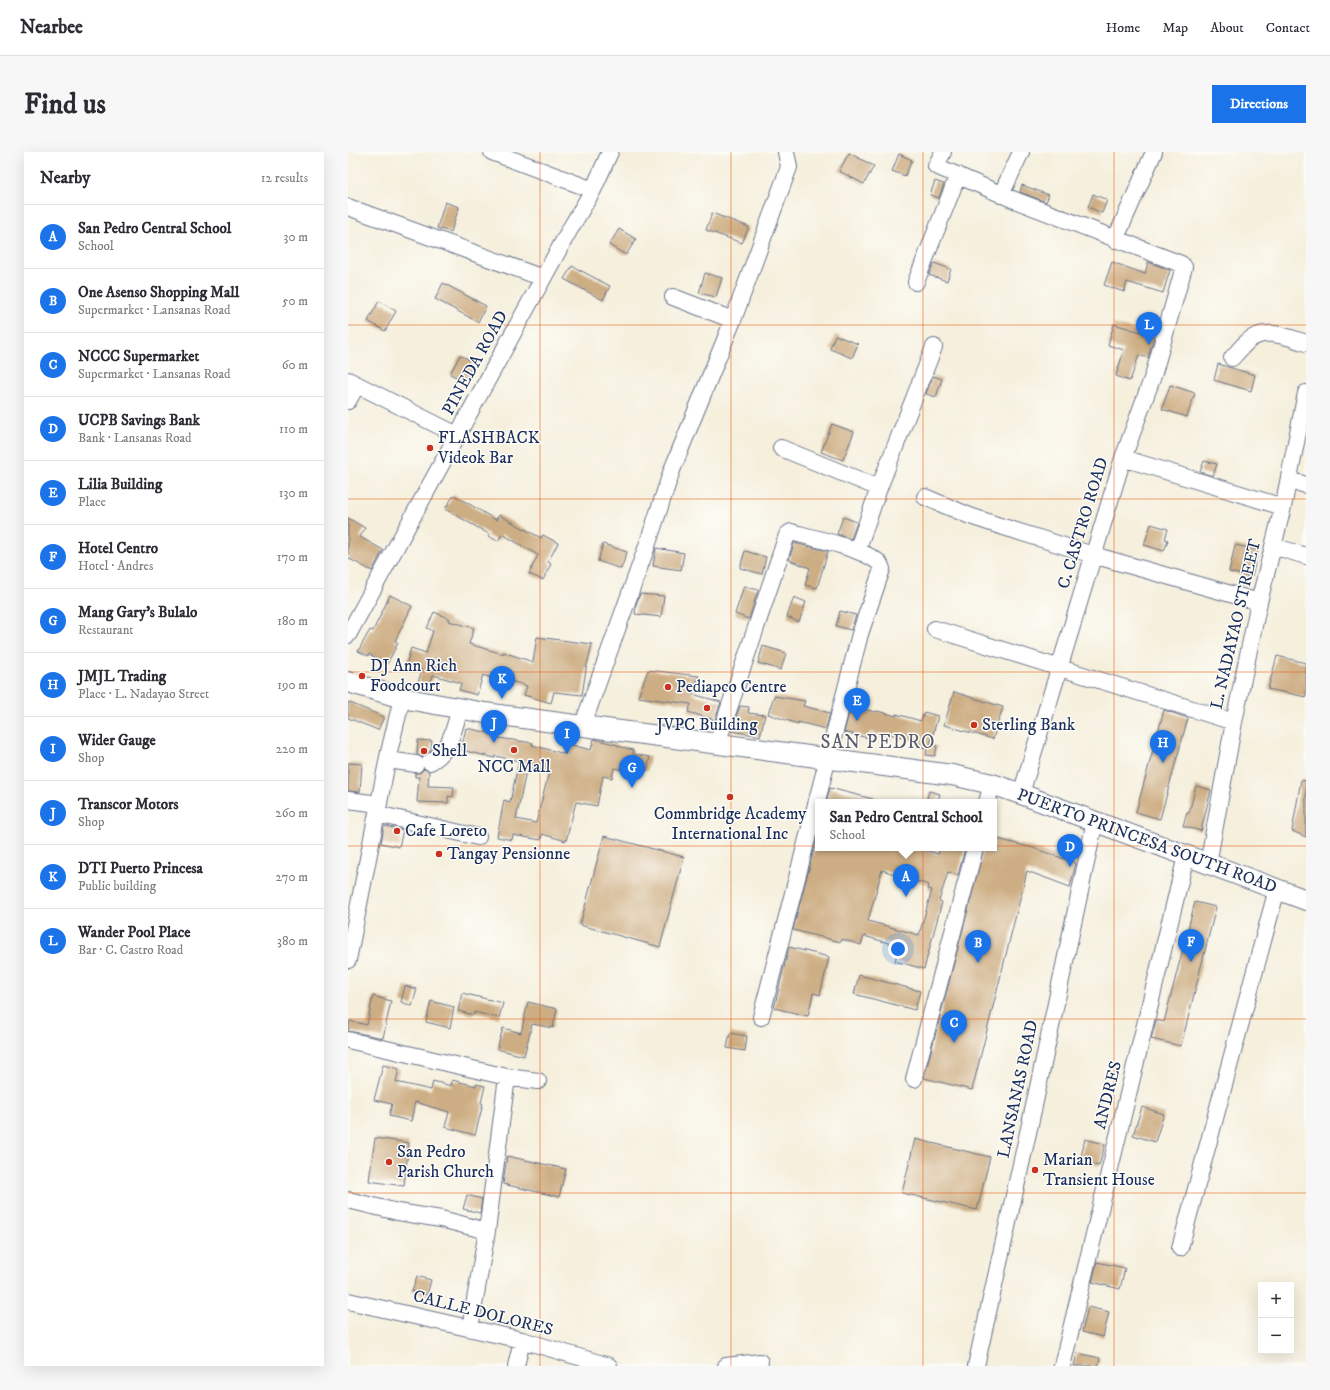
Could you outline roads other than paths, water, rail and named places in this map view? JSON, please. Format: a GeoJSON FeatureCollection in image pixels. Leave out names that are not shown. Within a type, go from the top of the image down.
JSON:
{"type":"FeatureCollection","features":[{"type":"Feature","properties":{"kind":"main road","name":"PUERTO PRINCESA SOUTH ROAD"},"geometry":{"type":"LineString","coordinates":[[348,682],[402,698],[460,709],[582,727],[952,775],[989,793],[1021,794],[1306,900]]}},
{"type":"Feature","properties":{"kind":"street"},"geometry":{"type":"LineString","coordinates":[[492,152],[593,190]]}},
{"type":"Feature","properties":{"kind":"street","name":"PINEDA ROAD"},"geometry":{"type":"LineString","coordinates":[[348,635],[543,278],[593,190],[610,152]]}},
{"type":"Feature","properties":{"kind":"street"},"geometry":{"type":"LineString","coordinates":[[582,727],[647,546],[672,470],[733,320],[789,167],[786,152]]}},
{"type":"Feature","properties":{"kind":"street"},"geometry":{"type":"LineString","coordinates":[[943,152],[936,166],[1001,195],[1115,240],[1154,152]]}},
{"type":"Feature","properties":{"kind":"street"},"geometry":{"type":"LineString","coordinates":[[1001,195],[1021,152]]}},
{"type":"Feature","properties":{"kind":"street"},"geometry":{"type":"LineString","coordinates":[[916,282],[958,175]]}},
{"type":"Feature","properties":{"kind":"street"},"geometry":{"type":"LineString","coordinates":[[348,207],[543,278]]}},
{"type":"Feature","properties":{"kind":"street","name":"C. CASTRO ROAD"},"geometry":{"type":"LineString","coordinates":[[1021,794],[1123,458],[1153,376],[1184,270],[1183,266],[1115,240]]}},
{"type":"Feature","properties":{"kind":"street"},"geometry":{"type":"LineString","coordinates":[[674,297],[733,320]]}},
{"type":"Feature","properties":{"kind":"street"},"geometry":{"type":"LineString","coordinates":[[1232,358],[1248,340],[1260,334],[1274,334],[1306,343]]}},
{"type":"Feature","properties":{"kind":"street"},"geometry":{"type":"LineString","coordinates":[[857,551],[879,488],[934,347]]}},
{"type":"Feature","properties":{"kind":"street"},"geometry":{"type":"LineString","coordinates":[[348,401],[352,382],[457,435]]}},
{"type":"Feature","properties":{"kind":"street","name":"L. NADAYAO STREET"},"geometry":{"type":"LineString","coordinates":[[1208,864],[1258,602],[1283,507],[1305,400]]}},
{"type":"Feature","properties":{"kind":"street"},"geometry":{"type":"LineString","coordinates":[[781,448],[879,488]]}},
{"type":"Feature","properties":{"kind":"street"},"geometry":{"type":"LineString","coordinates":[[1123,458],[1283,507]]}},
{"type":"Feature","properties":{"kind":"street"},"geometry":{"type":"LineString","coordinates":[[1289,480],[1306,486]]}},
{"type":"Feature","properties":{"kind":"street"},"geometry":{"type":"LineString","coordinates":[[925,497],[970,516],[1093,555],[1258,602]]}},
{"type":"Feature","properties":{"kind":"street"},"geometry":{"type":"LineString","coordinates":[[717,744],[788,535],[792,532],[857,551],[877,561],[882,569],[860,634],[817,799]]}},
{"type":"Feature","properties":{"kind":"street"},"geometry":{"type":"LineString","coordinates":[[1273,546],[1306,556]]}},
{"type":"Feature","properties":{"kind":"street"},"geometry":{"type":"LineString","coordinates":[[935,629],[1234,722]]}},
{"type":"Feature","properties":{"kind":"street"},"geometry":{"type":"LineString","coordinates":[[348,960],[402,698]]}},
{"type":"Feature","properties":{"kind":"street"},"geometry":{"type":"LineString","coordinates":[[388,760],[423,763],[441,755],[449,744],[460,709]]}},
{"type":"Feature","properties":{"kind":"street"},"geometry":{"type":"LineString","coordinates":[[348,800],[478,837]]}},
{"type":"Feature","properties":{"kind":"street"},"geometry":{"type":"LineString","coordinates":[[760,1017],[815,805]]}},
{"type":"Feature","properties":{"kind":"street","name":"LANSANAS ROAD"},"geometry":{"type":"LineString","coordinates":[[976,1366],[1034,1106],[1095,821]]}},
{"type":"Feature","properties":{"kind":"street"},"geometry":{"type":"LineString","coordinates":[[914,1078],[974,851]]}},
{"type":"Feature","properties":{"kind":"street","name":"ANDRES"},"geometry":{"type":"LineString","coordinates":[[1062,1366],[1186,856]]}},
{"type":"Feature","properties":{"kind":"street"},"geometry":{"type":"LineString","coordinates":[[1180,1248],[1277,889]]}},
{"type":"Feature","properties":{"kind":"street"},"geometry":{"type":"LineString","coordinates":[[348,1040],[507,1077],[538,1081]]}},
{"type":"Feature","properties":{"kind":"street"},"geometry":{"type":"LineString","coordinates":[[470,1328],[487,1231],[507,1077]]}},
{"type":"Feature","properties":{"kind":"street"},"geometry":{"type":"LineString","coordinates":[[348,1200],[398,1212],[441,1219],[487,1231]]}},
{"type":"Feature","properties":{"kind":"street","name":"CALLE DOLORES"},"geometry":{"type":"LineString","coordinates":[[348,1301],[522,1340],[608,1366]]}},
{"type":"Feature","properties":{"kind":"street"},"geometry":{"type":"LineString","coordinates":[[516,1366],[522,1340]]}},
{"type":"Feature","properties":{"kind":"street"},"geometry":{"type":"LineString","coordinates":[[726,1366],[760,1362]]}},
{"type":"Feature","properties":{"kind":"place","name":"Wander Pool Place"},"geometry":{"type":"Point","coordinates":[1149,345]}},
{"type":"Feature","properties":{"kind":"place","name":"FLASHBACK Videok Bar"},"geometry":{"type":"Point","coordinates":[430,448]}},
{"type":"Feature","properties":{"kind":"place","name":"DJ Ann Rich Foodcourt"},"geometry":{"type":"Point","coordinates":[362,676]}},
{"type":"Feature","properties":{"kind":"place","name":"Pediapco Centre"},"geometry":{"type":"Point","coordinates":[668,687]}},
{"type":"Feature","properties":{"kind":"place","name":"DTI Puerto Princesa"},"geometry":{"type":"Point","coordinates":[502,699]}},
{"type":"Feature","properties":{"kind":"place","name":"JVPC Building"},"geometry":{"type":"Point","coordinates":[707,708]}},
{"type":"Feature","properties":{"kind":"place","name":"Lilia Building"},"geometry":{"type":"Point","coordinates":[857,721]}},
{"type":"Feature","properties":{"kind":"place","name":"Sterling Bank"},"geometry":{"type":"Point","coordinates":[974,725]}},
{"type":"Feature","properties":{"kind":"place","name":"Transcor Motors"},"geometry":{"type":"Point","coordinates":[494,743]}},
{"type":"Feature","properties":{"kind":"place","name":"NCC Mall"},"geometry":{"type":"Point","coordinates":[514,750]}},
{"type":"Feature","properties":{"kind":"place","name":"Shell"},"geometry":{"type":"Point","coordinates":[424,751]}},
{"type":"Feature","properties":{"kind":"place","name":"Wider Gauge"},"geometry":{"type":"Point","coordinates":[567,754]}},
{"type":"Feature","properties":{"kind":"place","name":"JMJL Trading"},"geometry":{"type":"Point","coordinates":[1163,763]}},
{"type":"Feature","properties":{"kind":"place","name":"Mang Gary's Bulalo"},"geometry":{"type":"Point","coordinates":[632,788]}},
{"type":"Feature","properties":{"kind":"place","name":"Commbridge Academy International Inc"},"geometry":{"type":"Point","coordinates":[730,797]}},
{"type":"Feature","properties":{"kind":"place","name":"Cafe Loreto"},"geometry":{"type":"Point","coordinates":[397,831]}},
{"type":"Feature","properties":{"kind":"place","name":"Tangay Pensionne"},"geometry":{"type":"Point","coordinates":[439,854]}},
{"type":"Feature","properties":{"kind":"place","name":"UCPB Savings Bank"},"geometry":{"type":"Point","coordinates":[1070,867]}},
{"type":"Feature","properties":{"kind":"place","name":"San Pedro Central School"},"geometry":{"type":"Point","coordinates":[906,897]}},
{"type":"Feature","properties":{"kind":"place","name":"Hotel Centro"},"geometry":{"type":"Point","coordinates":[1191,962]}},
{"type":"Feature","properties":{"kind":"place","name":"One Asenso Shopping Mall"},"geometry":{"type":"Point","coordinates":[978,963]}},
{"type":"Feature","properties":{"kind":"place","name":"NCCC Supermarket"},"geometry":{"type":"Point","coordinates":[954,1043]}},
{"type":"Feature","properties":{"kind":"place","name":"San Pedro Parish Church"},"geometry":{"type":"Point","coordinates":[389,1162]}},
{"type":"Feature","properties":{"kind":"place","name":"Marian Transient House"},"geometry":{"type":"Point","coordinates":[1035,1170]}},
{"type":"Feature","properties":{"kind":"district","name":"SAN PEDRO"},"geometry":{"type":"Point","coordinates":[878,742]}}]}
